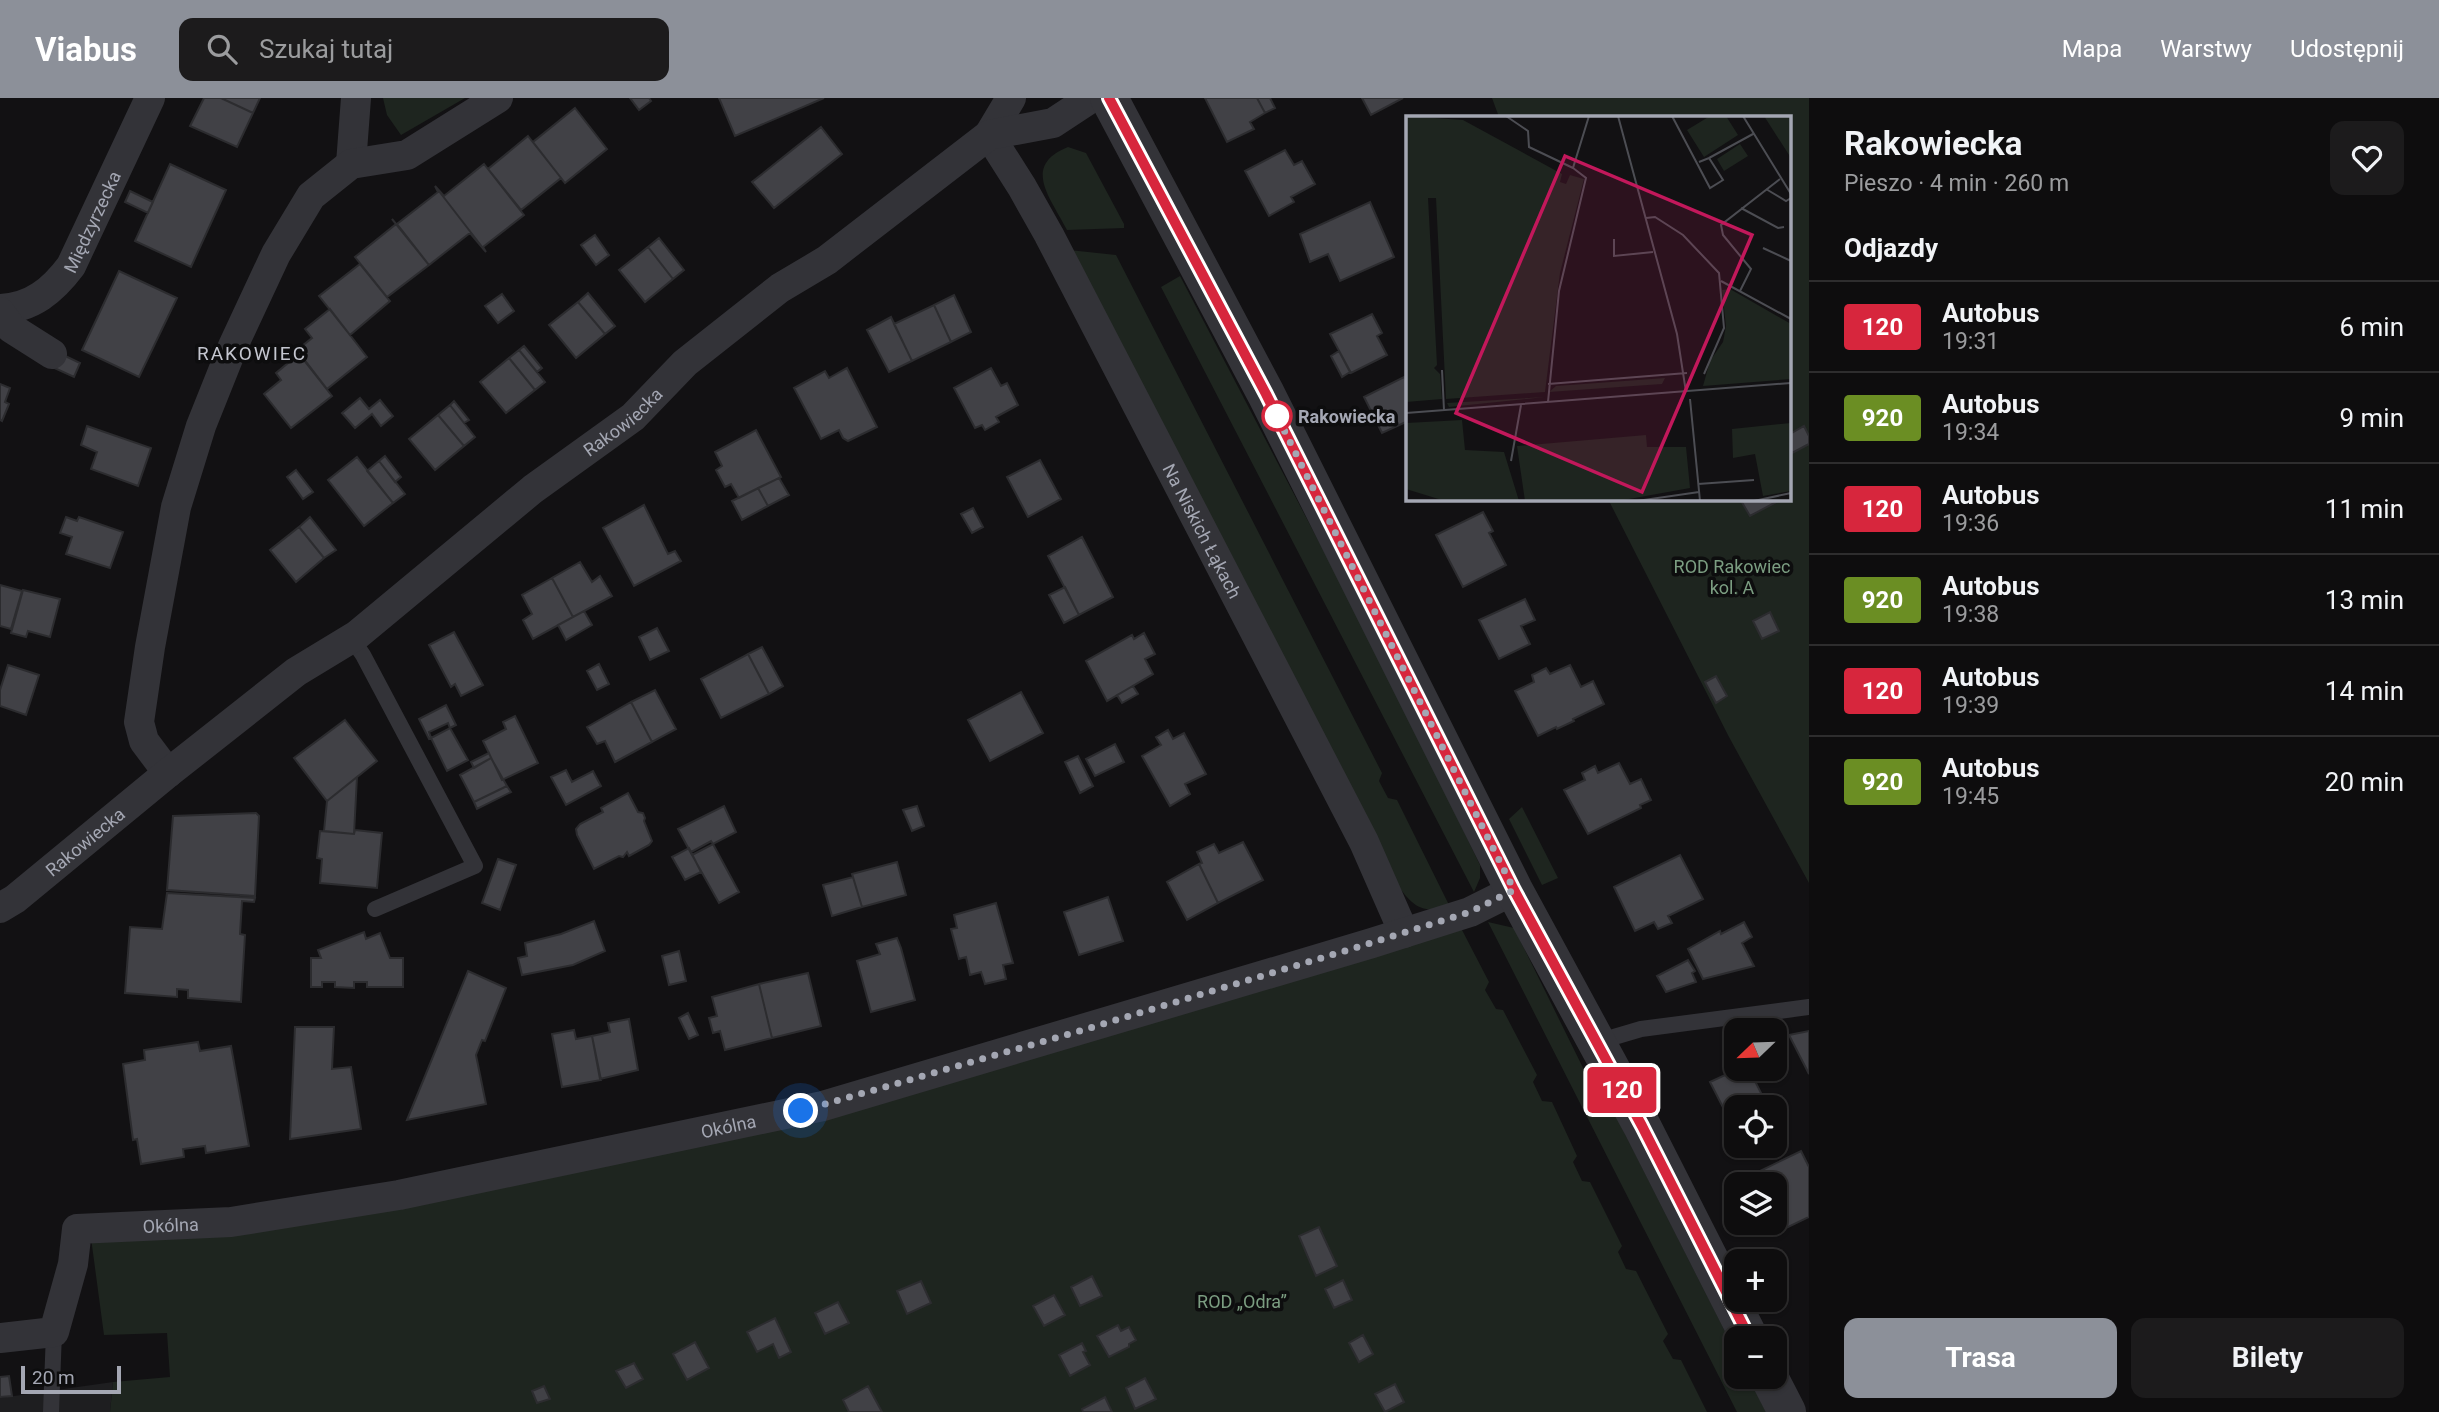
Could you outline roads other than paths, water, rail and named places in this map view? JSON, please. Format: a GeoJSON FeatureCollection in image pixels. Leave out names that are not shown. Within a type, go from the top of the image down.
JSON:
{"type":"FeatureCollection","features":[{"type":"Feature","properties":{"kind":"street","name":"Międzyrzecka"},"geometry":{"type":"LineString","coordinates":[[0,311],[37,299],[60,280],[71,266],[150,98]]}},
{"type":"Feature","properties":{"kind":"street"},"geometry":{"type":"LineString","coordinates":[[351,164],[356,98]]}},
{"type":"Feature","properties":{"kind":"street"},"geometry":{"type":"LineString","coordinates":[[168,773],[144,741],[139,722],[176,507],[201,426],[233,346],[276,254],[311,196],[351,164],[407,155],[498,98]]}},
{"type":"Feature","properties":{"kind":"street"},"geometry":{"type":"LineString","coordinates":[[989,135],[1011,98]]}},
{"type":"Feature","properties":{"kind":"street","name":"Rakowiecka"},"geometry":{"type":"LineString","coordinates":[[0,908],[15,899],[296,672],[352,639],[533,489],[633,417],[685,363],[780,288],[827,260],[989,135],[1053,123],[1091,98]]}},
{"type":"Feature","properties":{"kind":"street"},"geometry":{"type":"LineString","coordinates":[[1109,98],[1266,394],[1514,890],[1642,1126],[1743,1326]]}},
{"type":"Feature","properties":{"kind":"street","name":"Na Niskich Łąkach"},"geometry":{"type":"LineString","coordinates":[[989,135],[1049,235],[1358,830],[1404,933]]}},
{"type":"Feature","properties":{"kind":"street"},"geometry":{"type":"LineString","coordinates":[[0,311],[11,328],[52,355]]}},
{"type":"Feature","properties":{"kind":"street","name":"Okólna"},"geometry":{"type":"LineString","coordinates":[[54,1332],[73,1264],[77,1229],[231,1222],[399,1195],[823,1106],[1404,933],[1470,912],[1514,890]]}},
{"type":"Feature","properties":{"kind":"street"},"geometry":{"type":"LineString","coordinates":[[0,1338],[54,1332]]}},
{"type":"Feature","properties":{"kind":"street"},"geometry":{"type":"LineString","coordinates":[[1775,1389],[1787,1412]]}},
{"type":"Feature","properties":{"kind":"lane"},"geometry":{"type":"LineString","coordinates":[[352,639],[475,866],[375,909]]}},
{"type":"Feature","properties":{"kind":"lane"},"geometry":{"type":"LineString","coordinates":[[1597,1045],[1641,1029],[1809,1007]]}},
{"type":"Feature","properties":{"kind":"lane"},"geometry":{"type":"LineString","coordinates":[[51,1412],[54,1332]]}},
{"type":"Feature","properties":{"kind":"place","name":"Rakowiecka"},"geometry":{"type":"Point","coordinates":[1277,416]}},
{"type":"Feature","properties":{"kind":"district","name":"RAKOWIEC"},"geometry":{"type":"Point","coordinates":[252,353]}},
{"type":"Feature","properties":{"kind":"park label","name":"ROD Rakowiec kol. A"},"geometry":{"type":"Point","coordinates":[1732,576]}},
{"type":"Feature","properties":{"kind":"park label","name":"ROD „Odra”"},"geometry":{"type":"Point","coordinates":[1242,1301]}}]}
